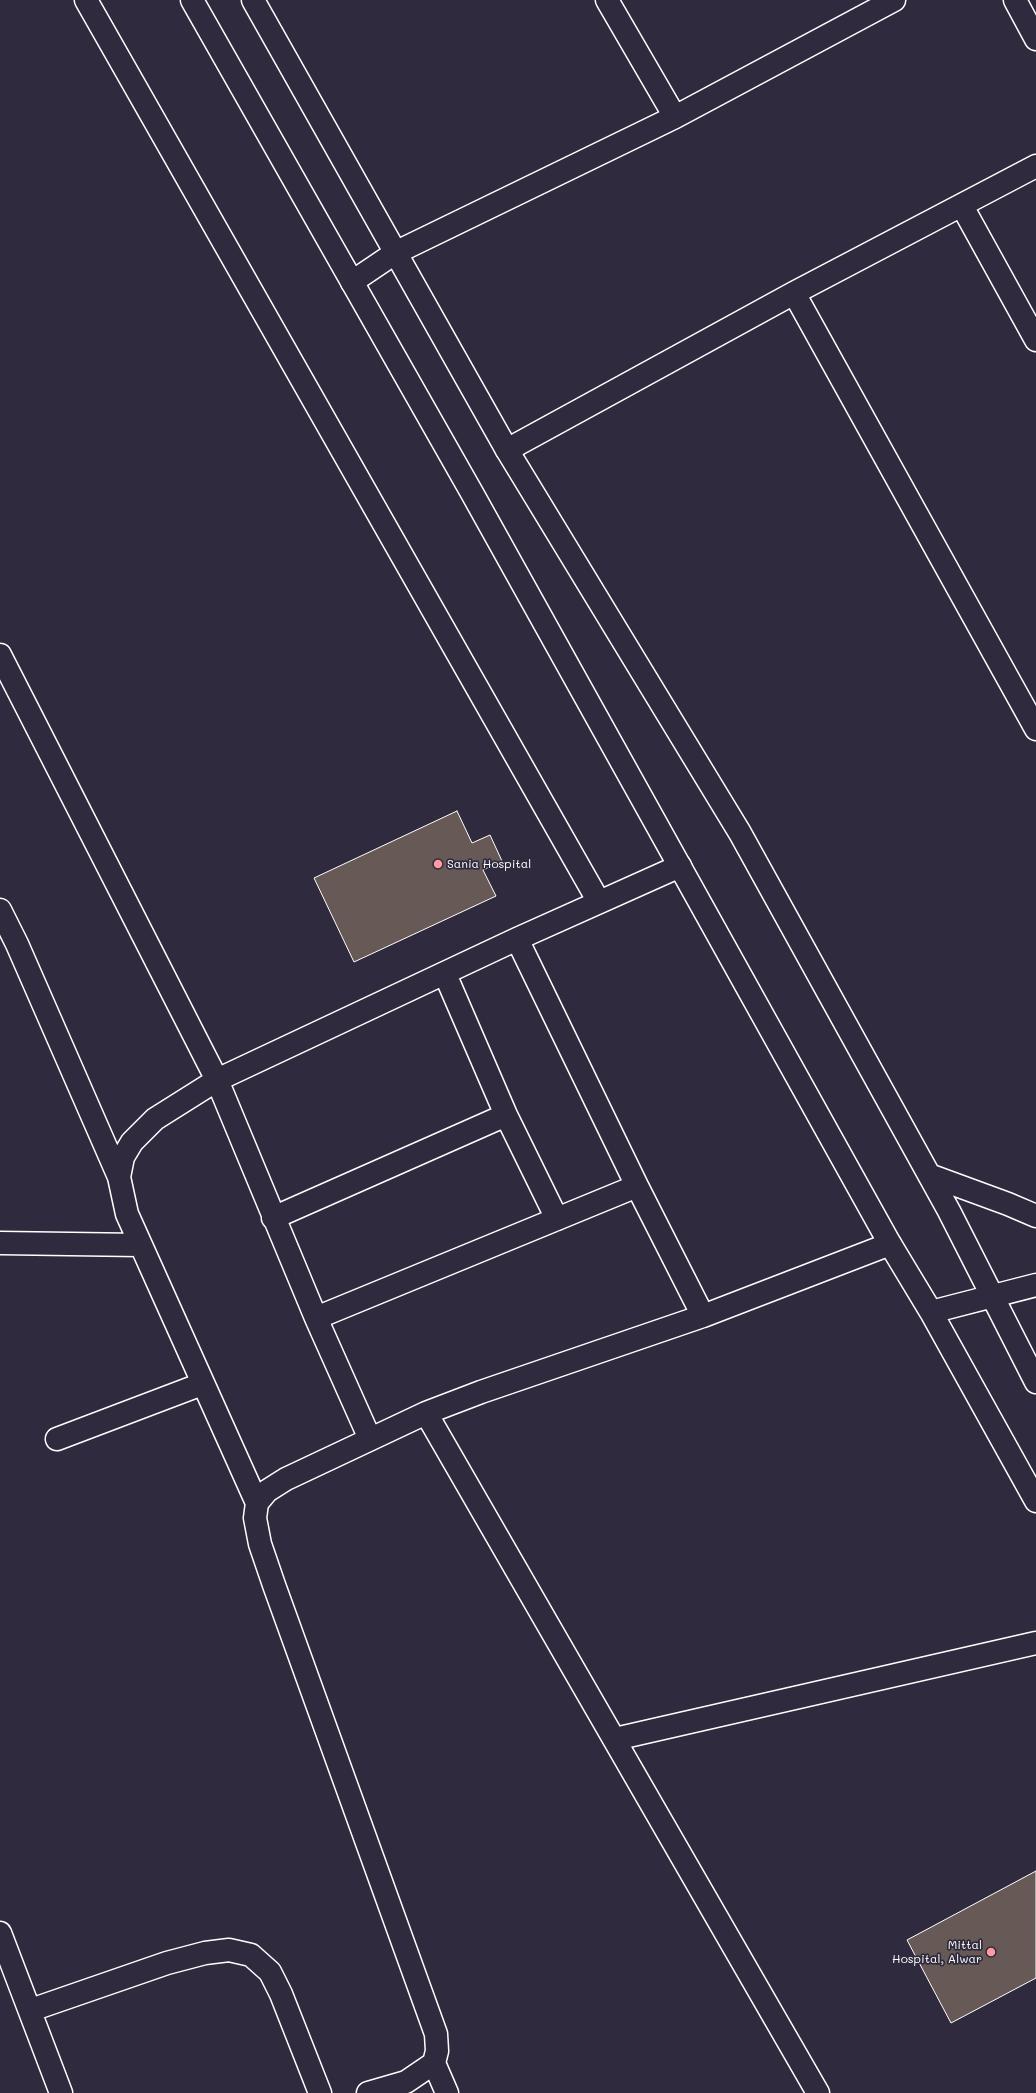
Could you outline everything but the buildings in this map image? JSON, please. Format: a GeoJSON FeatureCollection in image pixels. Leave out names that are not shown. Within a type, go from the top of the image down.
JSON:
{"type":"FeatureCollection","features":[{"type":"Feature","properties":{"kind":"street"},"geometry":{"type":"LineString","coordinates":[[86,0],[599,902]]}},
{"type":"Feature","properties":{"kind":"street"},"geometry":{"type":"LineString","coordinates":[[192,0],[680,866],[890,1244],[931,1312],[1036,1501]]}},
{"type":"Feature","properties":{"kind":"street"},"geometry":{"type":"LineString","coordinates":[[253,0],[506,450],[740,833],[929,1175],[993,1296],[1036,1382]]}},
{"type":"Feature","properties":{"kind":"street"},"geometry":{"type":"LineString","coordinates":[[606,0],[675,117]]}},
{"type":"Feature","properties":{"kind":"street"},"geometry":{"type":"LineString","coordinates":[[352,282],[395,253],[675,117],[894,0]]}},
{"type":"Feature","properties":{"kind":"street"},"geometry":{"type":"LineString","coordinates":[[1015,0],[1036,39]]}},
{"type":"Feature","properties":{"kind":"street"},"geometry":{"type":"LineString","coordinates":[[506,450],[794,293],[1036,166]]}},
{"type":"Feature","properties":{"kind":"street"},"geometry":{"type":"LineString","coordinates":[[962,206],[1036,340]]}},
{"type":"Feature","properties":{"kind":"street"},"geometry":{"type":"LineString","coordinates":[[794,293],[1036,729]]}},
{"type":"Feature","properties":{"kind":"street"},"geometry":{"type":"LineString","coordinates":[[0,655],[5,675],[217,1080],[273,1218],[370,1439]]}},
{"type":"Feature","properties":{"kind":"street"},"geometry":{"type":"LineString","coordinates":[[119,1176],[123,1157],[132,1142],[155,1119],[217,1080],[517,939],[680,866]]}},
{"type":"Feature","properties":{"kind":"street"},"geometry":{"type":"LineString","coordinates":[[0,910],[8,946],[119,1176],[127,1214],[140,1245],[257,1503]]}},
{"type":"Feature","properties":{"kind":"street"},"geometry":{"type":"LineString","coordinates":[[517,939],[702,1316]]}},
{"type":"Feature","properties":{"kind":"street"},"geometry":{"type":"LineString","coordinates":[[445,974],[506,1115],[557,1220]]}},
{"type":"Feature","properties":{"kind":"street"},"geometry":{"type":"LineString","coordinates":[[273,1218],[506,1115]]}},
{"type":"Feature","properties":{"kind":"street"},"geometry":{"type":"LineString","coordinates":[[929,1175],[1036,1216]]}},
{"type":"Feature","properties":{"kind":"street"},"geometry":{"type":"LineString","coordinates":[[316,1318],[637,1186]]}},
{"type":"Feature","properties":{"kind":"street"},"geometry":{"type":"LineString","coordinates":[[0,1243],[140,1245]]}},
{"type":"Feature","properties":{"kind":"street"},"geometry":{"type":"LineString","coordinates":[[447,2093],[434,2063],[437,2051],[436,2034],[260,1544],[255,1518],[257,1503],[267,1491],[286,1479],[426,1413],[481,1392],[702,1316],[890,1244]]}},
{"type":"Feature","properties":{"kind":"street"},"geometry":{"type":"LineString","coordinates":[[931,1312],[1036,1285]]}},
{"type":"Feature","properties":{"kind":"street"},"geometry":{"type":"LineString","coordinates":[[56,1439],[202,1384]]}},
{"type":"Feature","properties":{"kind":"street"},"geometry":{"type":"LineString","coordinates":[[426,1413],[818,2093]]}},
{"type":"Feature","properties":{"kind":"street"},"geometry":{"type":"LineString","coordinates":[[615,1739],[1036,1643]]}},
{"type":"Feature","properties":{"kind":"street"},"geometry":{"type":"LineString","coordinates":[[0,1933],[62,2093]]}},
{"type":"Feature","properties":{"kind":"street"},"geometry":{"type":"LineString","coordinates":[[31,2010],[167,1963],[205,1953],[229,1950],[252,1955],[270,1972],[278,1988],[320,2093]]}},
{"type":"Feature","properties":{"kind":"street"},"geometry":{"type":"LineString","coordinates":[[368,2093],[406,2082],[434,2063]]}},
{"type":"Feature","properties":{"kind":"place","name":"Sania Hospital"},"geometry":{"type":"Point","coordinates":[438,864]}},
{"type":"Feature","properties":{"kind":"place","name":"Mittal Hospital, Alwar"},"geometry":{"type":"Point","coordinates":[991,1952]}}]}
